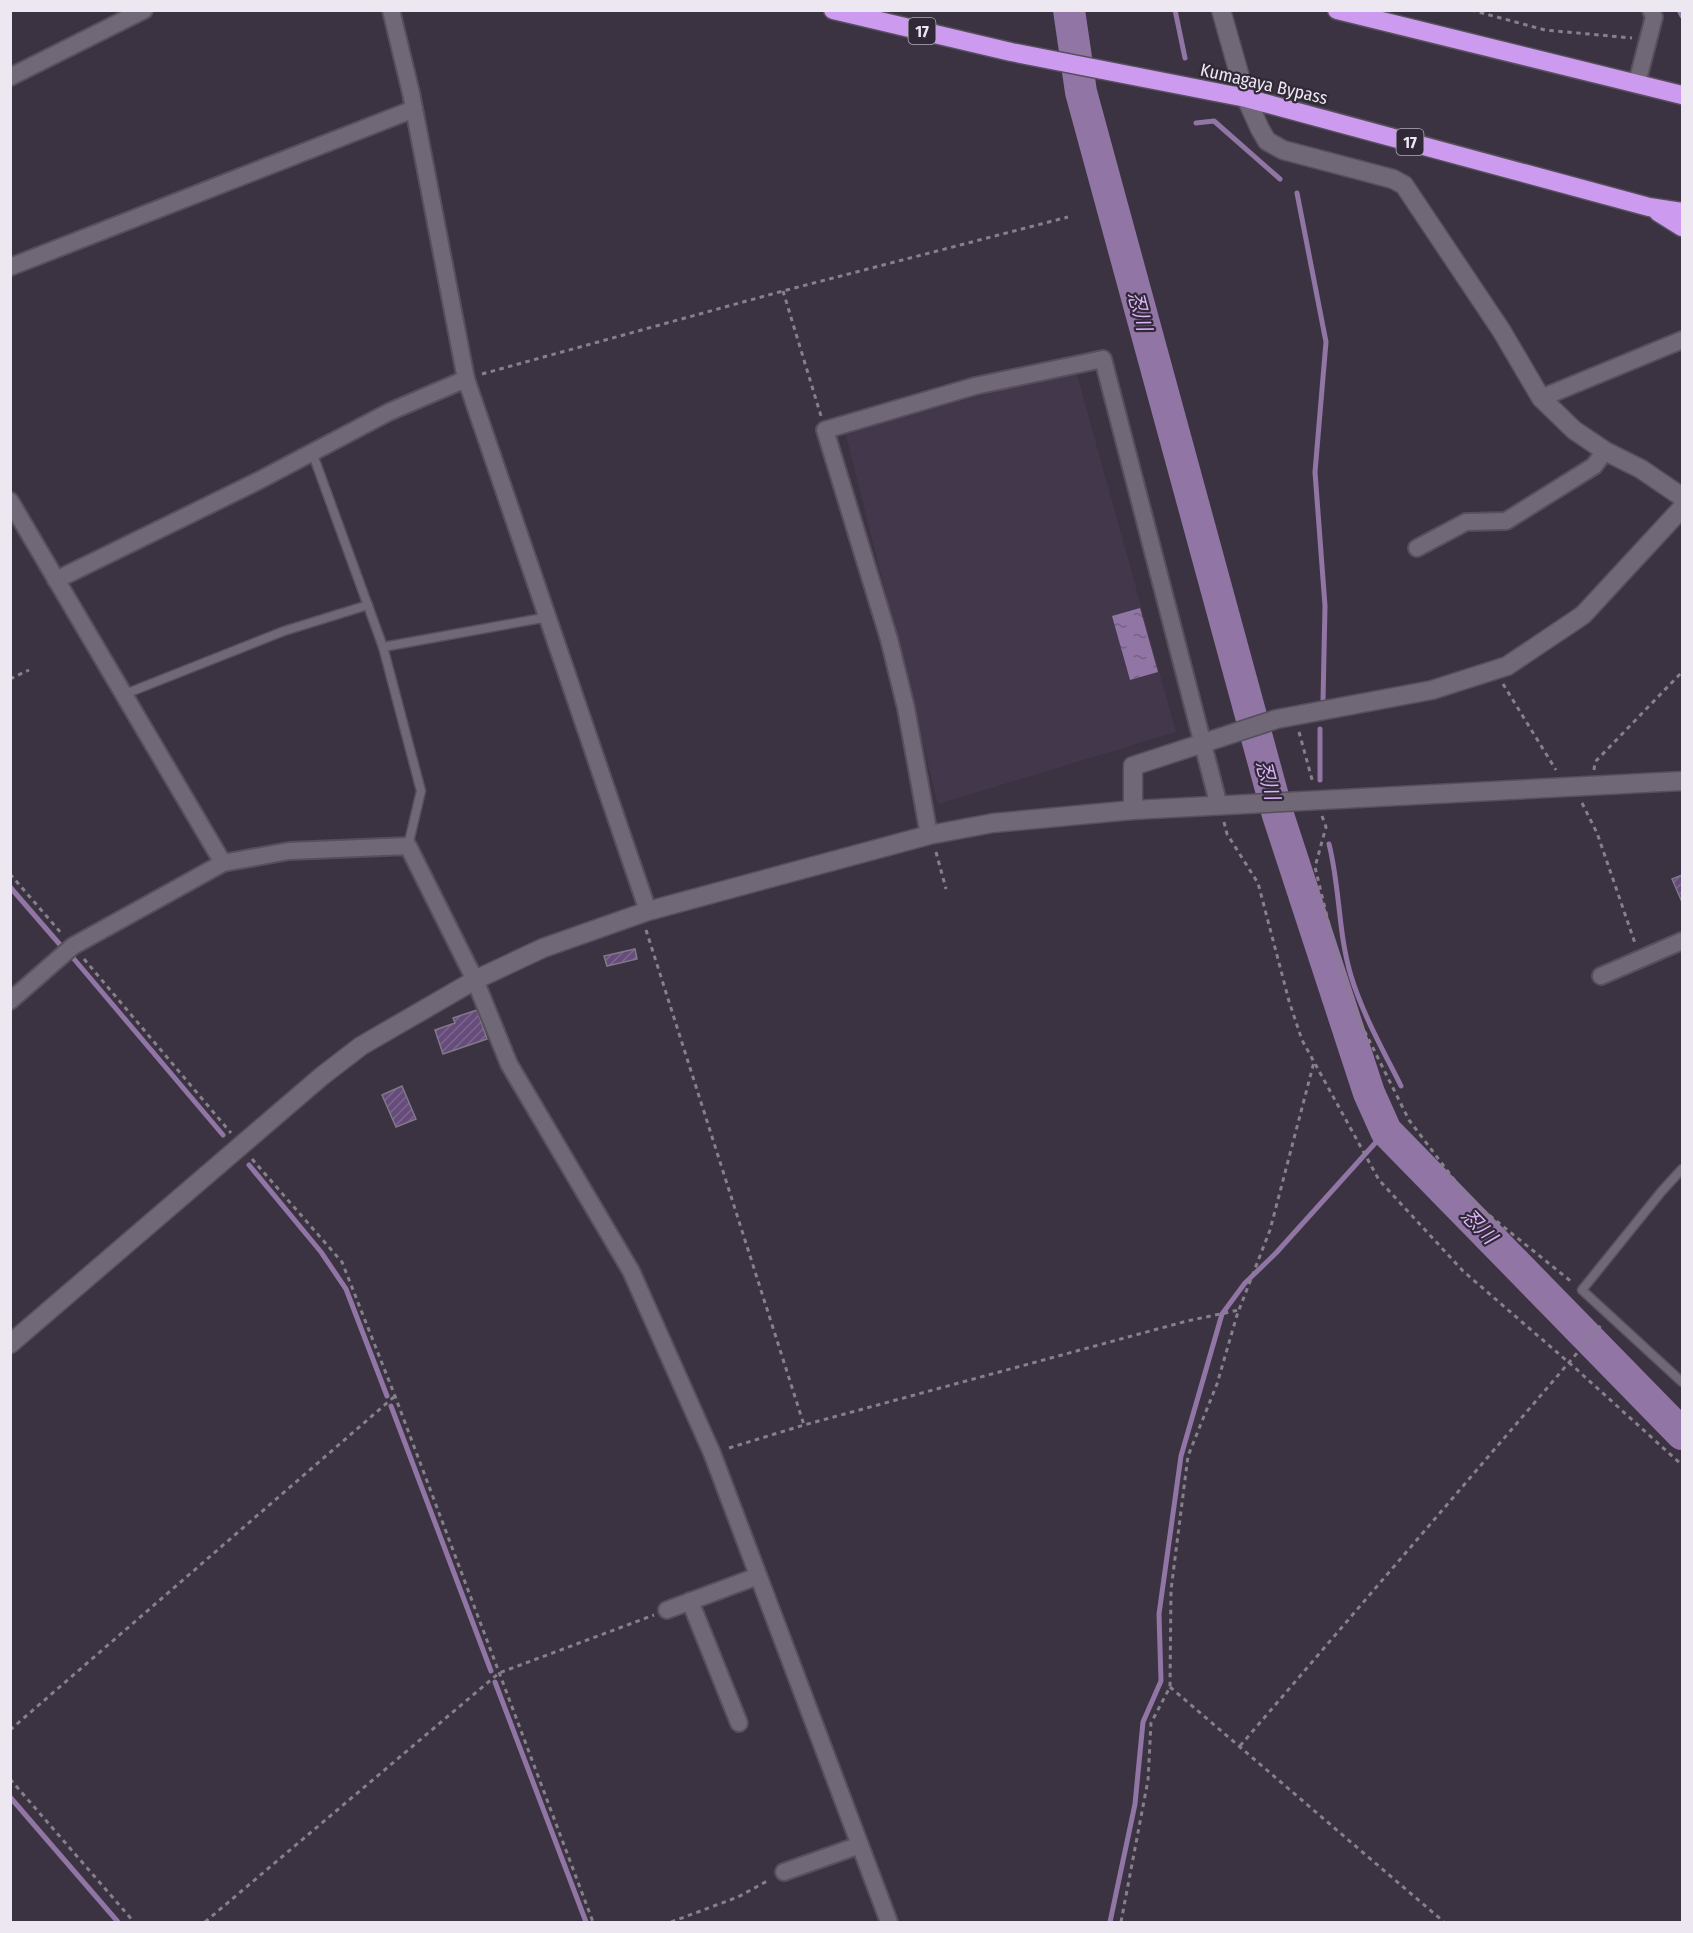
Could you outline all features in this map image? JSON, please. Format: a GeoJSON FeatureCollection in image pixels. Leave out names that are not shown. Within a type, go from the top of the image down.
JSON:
{"type":"FeatureCollection","features":[{"type":"Feature","properties":{"kind":"highway","name":"Kumagaya Bypass"},"geometry":{"type":"LineString","coordinates":[[833,10],[1011,52],[1246,98],[1649,207],[1683,212]]}},
{"type":"Feature","properties":{"kind":"highway"},"geometry":{"type":"LineString","coordinates":[[1336,10],[1678,92]]}},
{"type":"Feature","properties":{"kind":"highway","name":"17"},"geometry":{"type":"LineString","coordinates":[[1649,207],[1683,227]]}},
{"type":"Feature","properties":{"kind":"street"},"geometry":{"type":"LineString","coordinates":[[10,77],[144,10]]}},
{"type":"Feature","properties":{"kind":"street"},"geometry":{"type":"LineString","coordinates":[[391,10],[414,110],[466,379],[548,617],[644,912]]}},
{"type":"Feature","properties":{"kind":"street"},"geometry":{"type":"LineString","coordinates":[[1221,10],[1246,98],[1267,141],[1283,150],[1393,178],[1404,185],[1501,330],[1541,398],[1574,430],[1605,451],[1641,469],[1683,496]]}},
{"type":"Feature","properties":{"kind":"street"},"geometry":{"type":"LineString","coordinates":[[1637,82],[1654,17],[1652,10]]}},
{"type":"Feature","properties":{"kind":"street"},"geometry":{"type":"LineString","coordinates":[[10,267],[414,110]]}},
{"type":"Feature","properties":{"kind":"street"},"geometry":{"type":"LineString","coordinates":[[1541,398],[1683,340]]}},
{"type":"Feature","properties":{"kind":"street"},"geometry":{"type":"LineString","coordinates":[[932,843],[906,708],[889,639],[825,430],[975,386],[1103,359],[1208,742],[1219,806]]}},
{"type":"Feature","properties":{"kind":"street"},"geometry":{"type":"LineString","coordinates":[[56,580],[389,412],[466,379]]}},
{"type":"Feature","properties":{"kind":"street"},"geometry":{"type":"LineString","coordinates":[[1417,549],[1466,522],[1506,521],[1594,466],[1605,451]]}},
{"type":"Feature","properties":{"kind":"street"},"geometry":{"type":"LineString","coordinates":[[10,501],[223,862]]}},
{"type":"Feature","properties":{"kind":"street"},"geometry":{"type":"LineString","coordinates":[[1133,810],[1133,766],[1277,719],[1431,690],[1507,666],[1582,615],[1683,508]]}},
{"type":"Feature","properties":{"kind":"street"},"geometry":{"type":"LineString","coordinates":[[10,1344],[322,1076],[361,1046],[475,980],[543,948],[644,912],[932,843],[993,823],[1133,810],[1683,781]]}},
{"type":"Feature","properties":{"kind":"street"},"geometry":{"type":"LineString","coordinates":[[10,1001],[73,946],[223,862],[289,851],[408,846],[475,980],[509,1064],[631,1271],[712,1453],[889,1923]]}},
{"type":"Feature","properties":{"kind":"street"},"geometry":{"type":"LineString","coordinates":[[1601,976],[1683,941]]}},
{"type":"Feature","properties":{"kind":"street"},"geometry":{"type":"LineString","coordinates":[[667,1610],[758,1576]]}},
{"type":"Feature","properties":{"kind":"street"},"geometry":{"type":"LineString","coordinates":[[690,1601],[739,1723]]}},
{"type":"Feature","properties":{"kind":"street"},"geometry":{"type":"LineString","coordinates":[[784,1872],[860,1845]]}},
{"type":"Feature","properties":{"kind":"lane"},"geometry":{"type":"LineString","coordinates":[[312,452],[383,647],[421,791],[408,846]]}},
{"type":"Feature","properties":{"kind":"lane"},"geometry":{"type":"LineString","coordinates":[[125,694],[284,631],[368,605]]}},
{"type":"Feature","properties":{"kind":"lane"},"geometry":{"type":"LineString","coordinates":[[383,647],[548,617]]}},
{"type":"Feature","properties":{"kind":"lane"},"geometry":{"type":"LineString","coordinates":[[1683,1169],[1661,1192],[1582,1290],[1683,1382]]}},
{"type":"Feature","properties":{"kind":"path"},"geometry":{"type":"LineString","coordinates":[[1471,10],[1545,30],[1648,39]]}},
{"type":"Feature","properties":{"kind":"path"},"geometry":{"type":"LineString","coordinates":[[466,379],[783,291],[1068,217]]}},
{"type":"Feature","properties":{"kind":"path"},"geometry":{"type":"LineString","coordinates":[[783,291],[825,430]]}},
{"type":"Feature","properties":{"kind":"path"},"geometry":{"type":"LineString","coordinates":[[10,679],[29,670]]}},
{"type":"Feature","properties":{"kind":"path"},"geometry":{"type":"LineString","coordinates":[[1494,670],[1555,765],[1577,787],[1584,808],[1597,833],[1641,959]]}},
{"type":"Feature","properties":{"kind":"path"},"geometry":{"type":"LineString","coordinates":[[1577,787],[1595,762],[1683,672]]}},
{"type":"Feature","properties":{"kind":"path"},"geometry":{"type":"LineString","coordinates":[[1219,806],[1227,834],[1258,883],[1302,1040],[1379,1180],[1463,1271],[1569,1362],[1683,1465]]}},
{"type":"Feature","properties":{"kind":"path"},"geometry":{"type":"LineString","coordinates":[[932,843],[946,889]]}},
{"type":"Feature","properties":{"kind":"path"},"geometry":{"type":"LineString","coordinates":[[1315,867],[1338,962],[1359,1020],[1409,1120],[1468,1198],[1582,1290]]}},
{"type":"Feature","properties":{"kind":"path"},"geometry":{"type":"LineString","coordinates":[[10,874],[342,1262],[395,1395],[593,1923]]}},
{"type":"Feature","properties":{"kind":"path"},"geometry":{"type":"LineString","coordinates":[[644,912],[804,1425]]}},
{"type":"Feature","properties":{"kind":"path"},"geometry":{"type":"LineString","coordinates":[[1121,1923],[1148,1780],[1151,1723],[1170,1687],[1171,1590],[1188,1456],[1217,1384],[1239,1310],[1270,1230],[1314,1062]]}},
{"type":"Feature","properties":{"kind":"path"},"geometry":{"type":"LineString","coordinates":[[712,1453],[804,1425],[1187,1321],[1239,1310]]}},
{"type":"Feature","properties":{"kind":"path"},"geometry":{"type":"LineString","coordinates":[[1240,1746],[1608,1317]]}},
{"type":"Feature","properties":{"kind":"path"},"geometry":{"type":"LineString","coordinates":[[10,1730],[395,1395]]}},
{"type":"Feature","properties":{"kind":"path"},"geometry":{"type":"LineString","coordinates":[[205,1923],[499,1673],[667,1610]]}},
{"type":"Feature","properties":{"kind":"path"},"geometry":{"type":"LineString","coordinates":[[1170,1687],[1444,1923]]}},
{"type":"Feature","properties":{"kind":"path"},"geometry":{"type":"LineString","coordinates":[[10,1779],[134,1923]]}},
{"type":"Feature","properties":{"kind":"path"},"geometry":{"type":"LineString","coordinates":[[671,1923],[738,1897],[784,1872]]}},
{"type":"Feature","properties":{"kind":"shaded area"},"geometry":{"type":"Polygon","coordinates":[[[1076,371],[1176,732],[938,804],[845,431],[1076,371]]]}},
{"type":"Feature","properties":{"kind":"water"},"geometry":{"type":"Polygon","coordinates":[[[1140,608],[1158,672],[1130,680],[1112,616],[1140,608]]]}},
{"type":"Feature","properties":{"kind":"building"},"geometry":{"type":"Polygon","coordinates":[[[1682,875],[1682,902],[1672,879],[1682,875]]]}},
{"type":"Feature","properties":{"kind":"building"},"geometry":{"type":"Polygon","coordinates":[[[635,949],[637,959],[607,966],[604,956],[635,949]]]}},
{"type":"Feature","properties":{"kind":"building"},"geometry":{"type":"Polygon","coordinates":[[[477,1010],[487,1039],[443,1054],[435,1030],[455,1023],[453,1018],[477,1010]]]}},
{"type":"Feature","properties":{"kind":"building"},"geometry":{"type":"Polygon","coordinates":[[[402,1086],[416,1119],[396,1127],[382,1095],[402,1086]]]}},
{"type":"Feature","properties":{"kind":"waterway","name":"忍川"},"geometry":{"type":"LineString","coordinates":[[1069,10],[1081,92],[1278,815],[1369,1093],[1386,1131],[1682,1434]]}},
{"type":"Feature","properties":{"kind":"waterway"},"geometry":{"type":"LineString","coordinates":[[1175,10],[1185,58]]}},
{"type":"Feature","properties":{"kind":"waterway"},"geometry":{"type":"LineString","coordinates":[[1679,10],[1682,16]]}},
{"type":"Feature","properties":{"kind":"waterway"},"geometry":{"type":"LineString","coordinates":[[1196,123],[1214,121],[1280,179]]}},
{"type":"Feature","properties":{"kind":"waterway"},"geometry":{"type":"LineString","coordinates":[[1297,193],[1326,342],[1315,472],[1325,606],[1323,701]]}},
{"type":"Feature","properties":{"kind":"waterway"},"geometry":{"type":"LineString","coordinates":[[1320,729],[1320,780]]}},
{"type":"Feature","properties":{"kind":"waterway"},"geometry":{"type":"LineString","coordinates":[[1329,844],[1351,976],[1367,1018],[1401,1086]]}},
{"type":"Feature","properties":{"kind":"waterway"},"geometry":{"type":"LineString","coordinates":[[10,887],[62,947]]}},
{"type":"Feature","properties":{"kind":"waterway"},"geometry":{"type":"LineString","coordinates":[[74,959],[223,1135]]}},
{"type":"Feature","properties":{"kind":"waterway"},"geometry":{"type":"LineString","coordinates":[[1110,1922],[1135,1804],[1143,1722],[1161,1681],[1159,1614],[1181,1456],[1222,1314],[1245,1283],[1276,1253],[1386,1131]]}},
{"type":"Feature","properties":{"kind":"waterway"},"geometry":{"type":"LineString","coordinates":[[249,1165],[321,1252],[346,1289],[387,1396]]}},
{"type":"Feature","properties":{"kind":"waterway"},"geometry":{"type":"LineString","coordinates":[[391,1406],[491,1671]]}},
{"type":"Feature","properties":{"kind":"waterway"},"geometry":{"type":"LineString","coordinates":[[495,1682],[586,1922]]}},
{"type":"Feature","properties":{"kind":"waterway"},"geometry":{"type":"LineString","coordinates":[[10,1797],[118,1922]]}}]}
